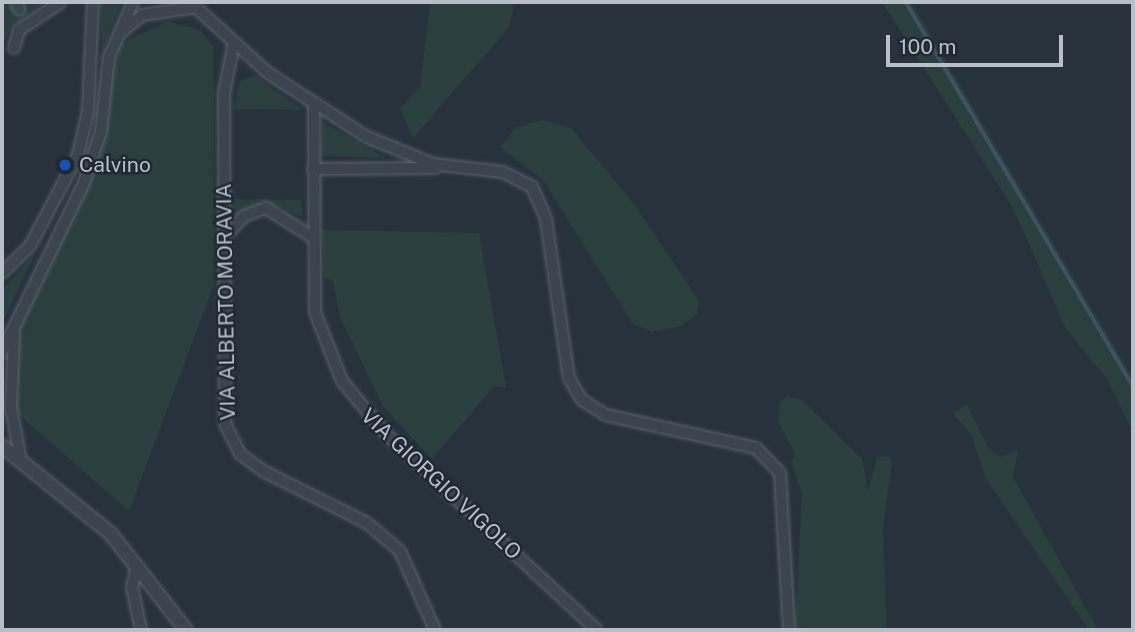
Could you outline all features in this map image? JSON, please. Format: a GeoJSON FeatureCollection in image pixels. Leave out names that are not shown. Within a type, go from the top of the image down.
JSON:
{"type":"FeatureCollection","features":[{"type":"Feature","properties":{"kind":"street"},"geometry":{"type":"LineString","coordinates":[[14,48],[19,30],[61,2]]}},
{"type":"Feature","properties":{"kind":"street"},"geometry":{"type":"LineString","coordinates":[[2,272],[30,246],[78,155],[88,111],[93,2]]}},
{"type":"Feature","properties":{"kind":"street"},"geometry":{"type":"LineString","coordinates":[[2,352],[84,183],[101,132],[115,38],[133,2]]}},
{"type":"Feature","properties":{"kind":"street"},"geometry":{"type":"LineString","coordinates":[[115,38],[142,15],[193,4],[234,42],[314,106],[408,156],[457,168],[513,175],[539,195],[569,378],[581,399],[606,415],[756,448],[780,473],[789,630]]}},
{"type":"Feature","properties":{"kind":"street","name":"VIA ALBERTO MORAVIA"},"geometry":{"type":"LineString","coordinates":[[234,42],[224,93],[223,410],[240,454],[367,523],[400,551],[435,630]]}},
{"type":"Feature","properties":{"kind":"street","name":"VIA GIORGIO VIGOLO"},"geometry":{"type":"LineString","coordinates":[[314,106],[312,237],[315,312],[355,403],[597,630]]}},
{"type":"Feature","properties":{"kind":"street"},"geometry":{"type":"LineString","coordinates":[[313,169],[457,168]]}},
{"type":"Feature","properties":{"kind":"street"},"geometry":{"type":"LineString","coordinates":[[223,238],[244,216],[266,208],[312,237]]}},
{"type":"Feature","properties":{"kind":"street"},"geometry":{"type":"LineString","coordinates":[[14,330],[10,408],[22,461]]}},
{"type":"Feature","properties":{"kind":"street"},"geometry":{"type":"LineString","coordinates":[[2,446],[96,520],[137,566],[186,630]]}},
{"type":"Feature","properties":{"kind":"street"},"geometry":{"type":"LineString","coordinates":[[137,566],[132,587],[141,630]]}},
{"type":"Feature","properties":{"kind":"green space"},"geometry":{"type":"Polygon","coordinates":[[[2,2],[45,2],[12,26],[2,46],[2,2]]]}},
{"type":"Feature","properties":{"kind":"green space"},"geometry":{"type":"Polygon","coordinates":[[[100,2],[122,2],[102,52],[101,35],[100,2]]]}},
{"type":"Feature","properties":{"kind":"green space"},"geometry":{"type":"Polygon","coordinates":[[[430,2],[512,2],[513,9],[509,27],[413,138],[400,109],[420,87],[430,2]]]}},
{"type":"Feature","properties":{"kind":"green space"},"geometry":{"type":"Polygon","coordinates":[[[882,2],[911,2],[1133,378],[1133,432],[1107,379],[1066,329],[1013,208],[882,2]]]}},
{"type":"Feature","properties":{"kind":"green space"},"geometry":{"type":"Polygon","coordinates":[[[168,21],[201,31],[214,48],[213,287],[129,511],[11,408],[19,314],[84,183],[120,44],[168,21]]]}},
{"type":"Feature","properties":{"kind":"green space"},"geometry":{"type":"Polygon","coordinates":[[[256,75],[303,110],[233,109],[240,81],[256,75]]]}},
{"type":"Feature","properties":{"kind":"green space"},"geometry":{"type":"Polygon","coordinates":[[[542,120],[571,128],[634,204],[699,301],[697,313],[682,326],[652,332],[633,324],[543,180],[500,147],[516,128],[542,120]]]}},
{"type":"Feature","properties":{"kind":"green space"},"geometry":{"type":"Polygon","coordinates":[[[321,121],[387,158],[321,156],[321,121]]]}},
{"type":"Feature","properties":{"kind":"green space"},"geometry":{"type":"Polygon","coordinates":[[[231,199],[302,200],[302,217],[266,202],[231,217],[231,199]]]}},
{"type":"Feature","properties":{"kind":"green space"},"geometry":{"type":"Polygon","coordinates":[[[322,230],[479,233],[506,388],[494,386],[432,459],[383,406],[340,317],[333,280],[324,278],[322,230]]]}},
{"type":"Feature","properties":{"kind":"green space"},"geometry":{"type":"Polygon","coordinates":[[[36,252],[4,319],[2,324],[2,291],[36,252]]]}},
{"type":"Feature","properties":{"kind":"green space"},"geometry":{"type":"Polygon","coordinates":[[[787,396],[802,400],[862,459],[868,491],[877,457],[888,456],[892,462],[883,526],[887,630],[795,630],[802,493],[791,462],[795,454],[778,421],[780,402],[787,396]]]}},
{"type":"Feature","properties":{"kind":"green space"},"geometry":{"type":"Polygon","coordinates":[[[967,405],[989,449],[1000,457],[1018,450],[1013,477],[1098,630],[1089,630],[985,477],[972,436],[953,413],[967,405]]]}},
{"type":"Feature","properties":{"kind":"waterway"},"geometry":{"type":"LineString","coordinates":[[906,2],[1133,386]]}},
{"type":"Feature","properties":{"kind":"place","name":"Calvino"},"geometry":{"type":"Point","coordinates":[65,165]}}]}
